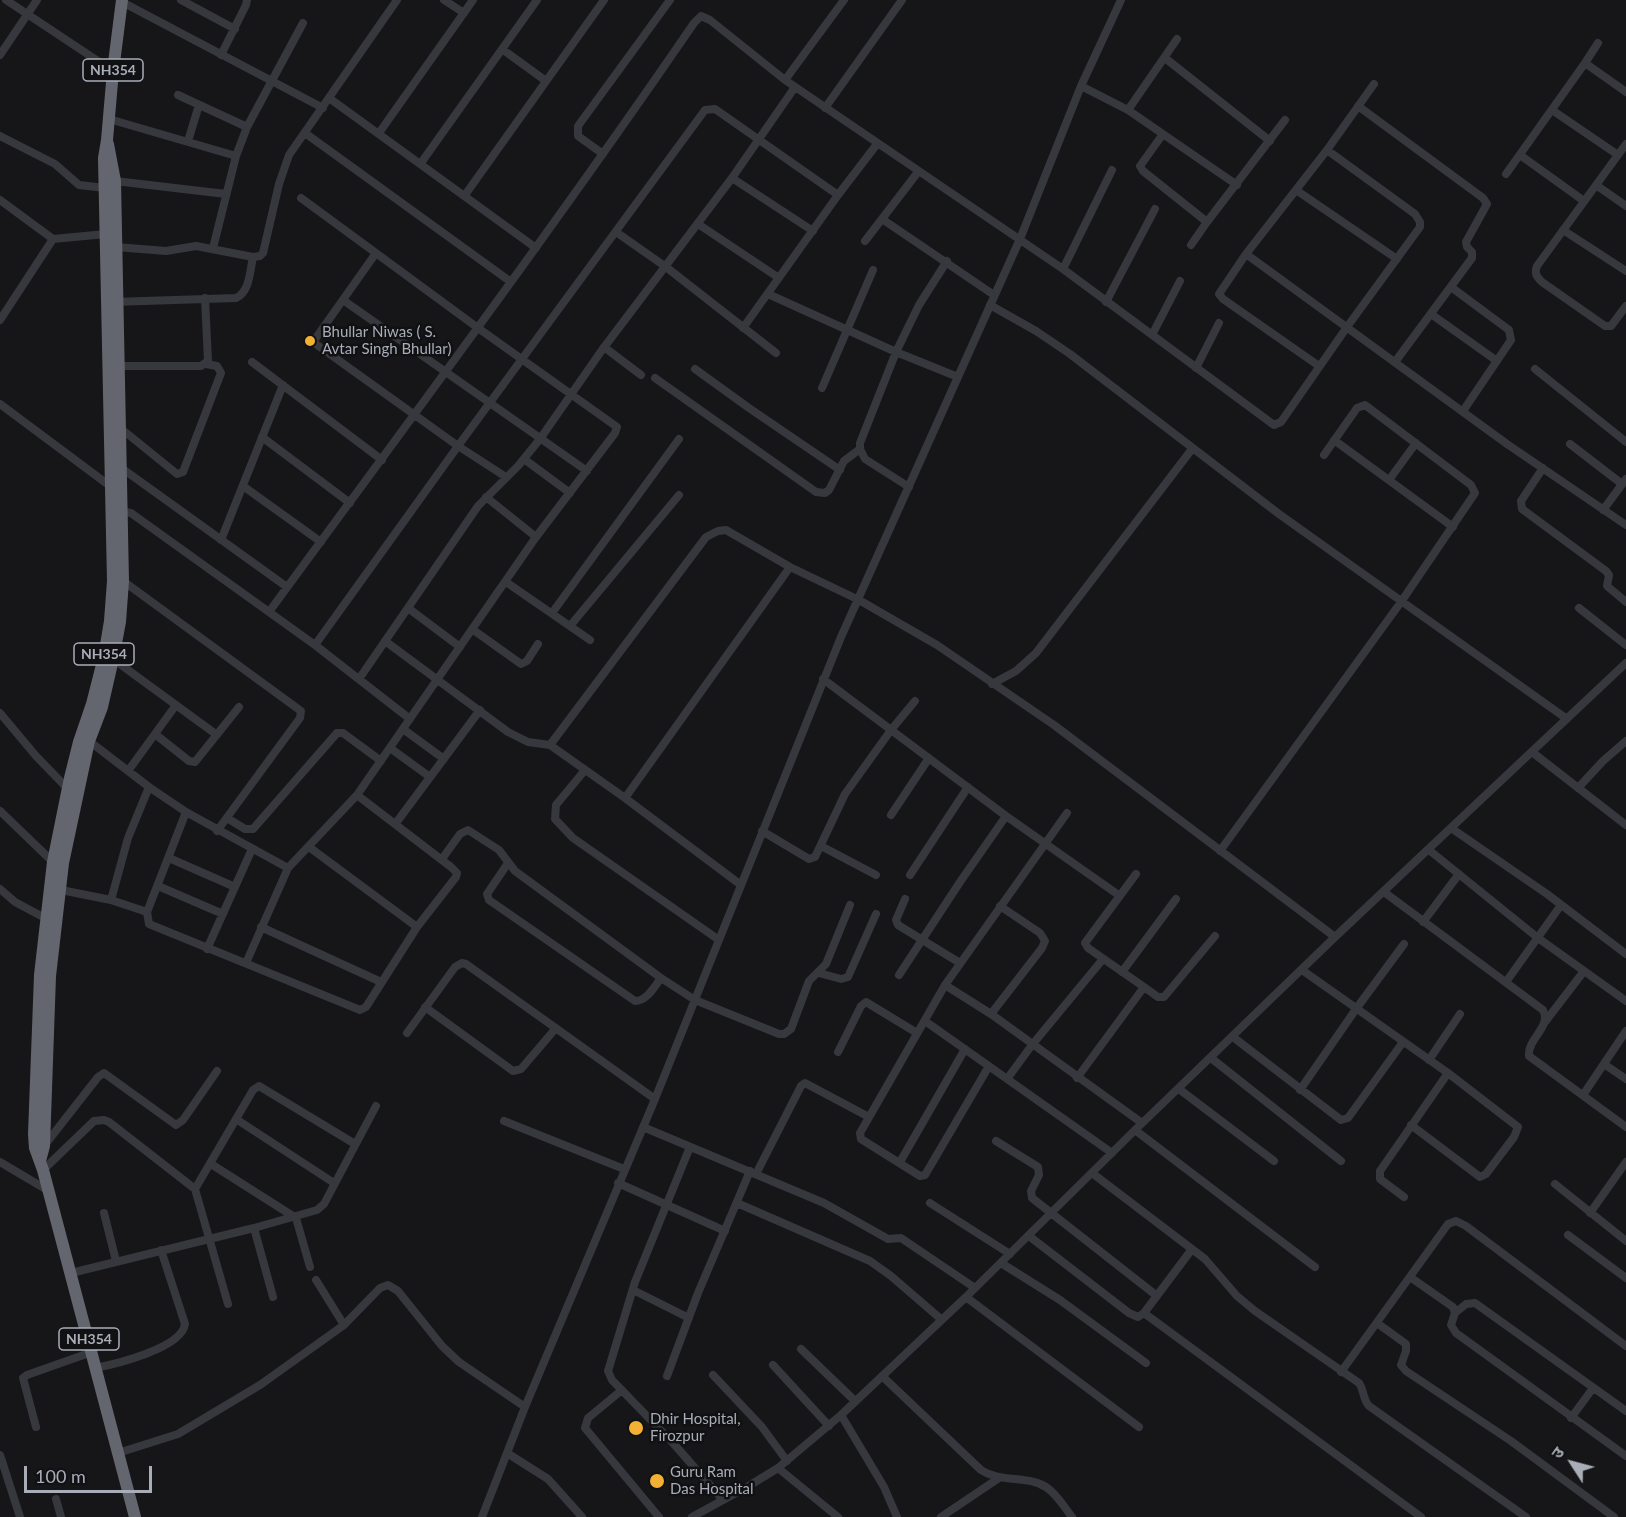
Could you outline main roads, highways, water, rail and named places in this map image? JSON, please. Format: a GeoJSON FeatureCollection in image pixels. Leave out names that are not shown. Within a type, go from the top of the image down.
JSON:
{"type":"FeatureCollection","features":[{"type":"Feature","properties":{"kind":"highway","name":"NH354"},"geometry":{"type":"LineString","coordinates":[[122,1],[104,158],[110,185],[116,247],[112,302],[110,486],[116,511],[123,581],[120,622],[102,707],[89,741],[71,824],[45,918],[40,975],[34,1134],[35,1148],[49,1191],[135,1517]]}},
{"type":"Feature","properties":{"kind":"highway","name":"NH354"},"geometry":{"type":"LineString","coordinates":[[42,1166],[55,888],[53,862],[67,788],[92,705],[110,621],[113,581],[120,467],[118,366],[106,234],[110,185]]}},
{"type":"Feature","properties":{"kind":"place","name":"Bhullar Niwas ( S. Avtar Singh Bhullar)"},"geometry":{"type":"Point","coordinates":[310,341]}},
{"type":"Feature","properties":{"kind":"place","name":"Dhir Hospital, Firozpur"},"geometry":{"type":"Point","coordinates":[636,1428]}},
{"type":"Feature","properties":{"kind":"place","name":"Guru Ram Das Hospital"},"geometry":{"type":"Point","coordinates":[657,1481]}}]}
